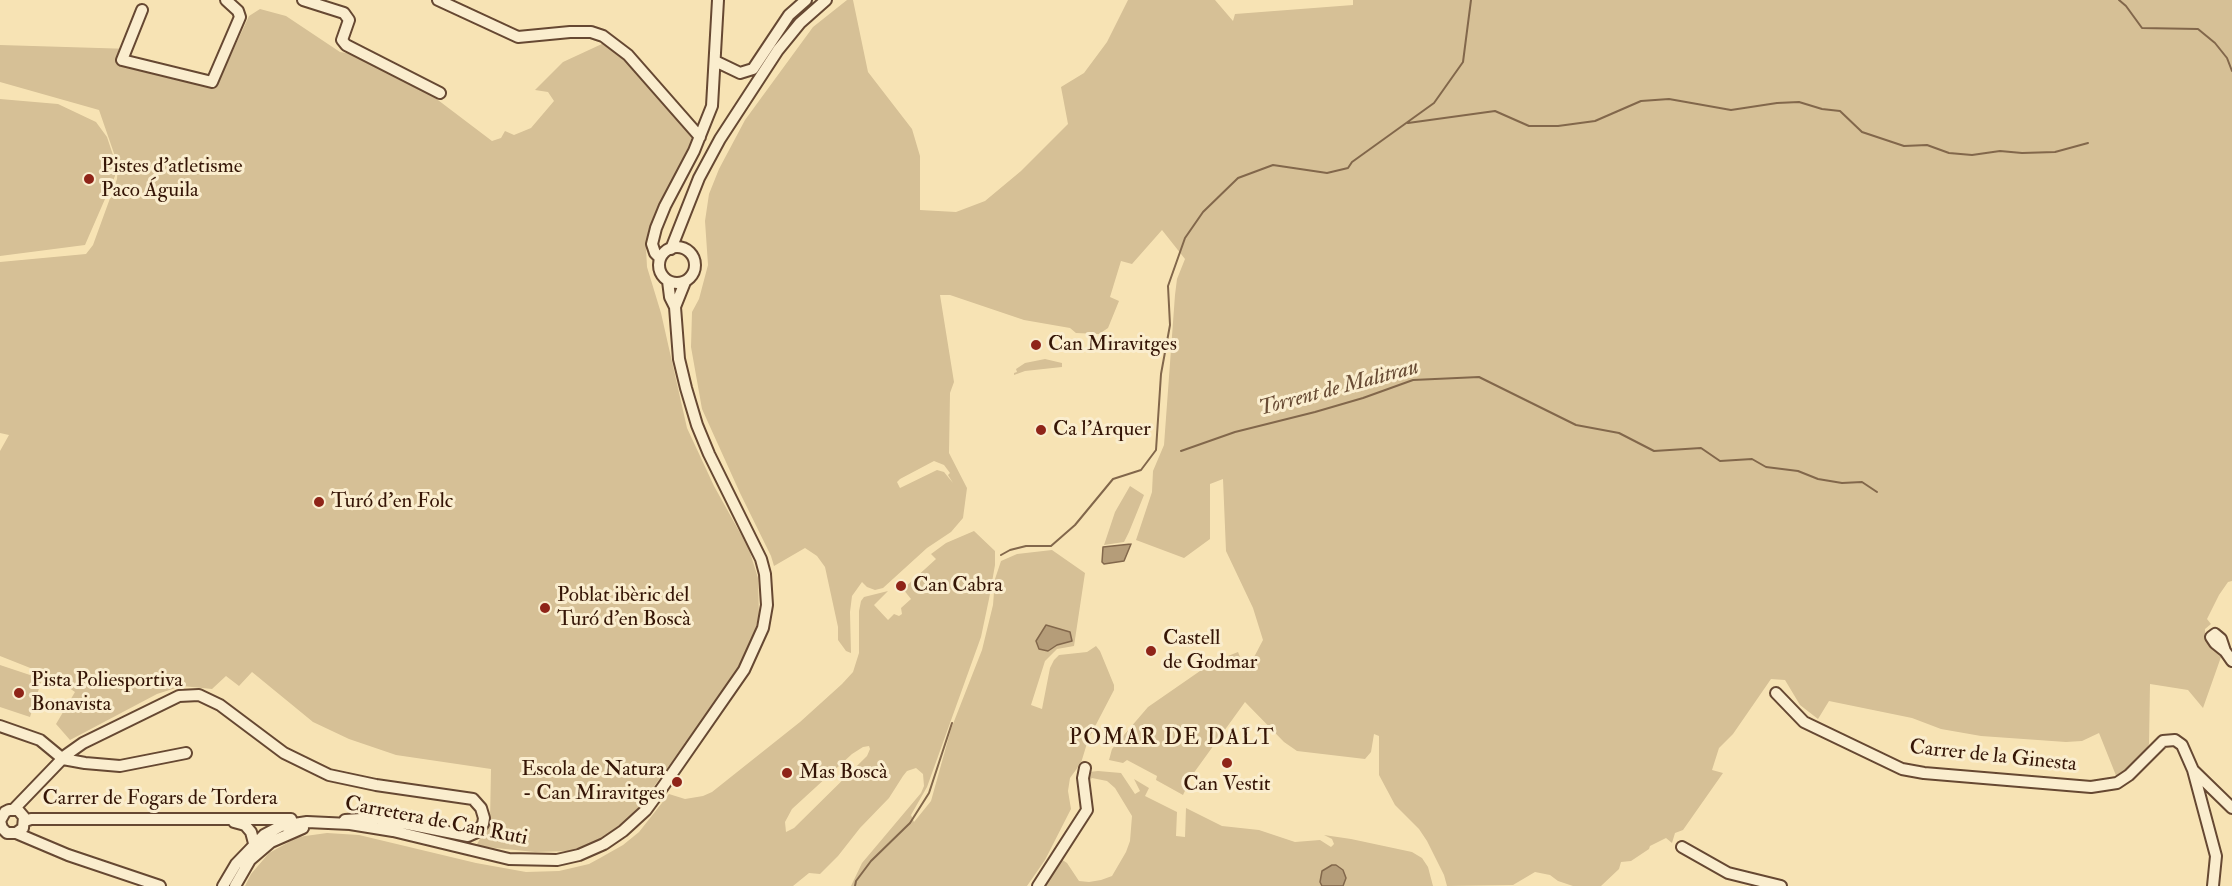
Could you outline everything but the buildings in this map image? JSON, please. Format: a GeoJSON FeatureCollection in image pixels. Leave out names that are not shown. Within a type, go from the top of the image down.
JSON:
{"type":"FeatureCollection","features":[{"type":"Feature","properties":{"kind":"street"},"geometry":{"type":"LineString","coordinates":[[142,10],[122,60],[212,82],[240,17],[238,11],[226,0]]}},
{"type":"Feature","properties":{"kind":"street"},"geometry":{"type":"LineString","coordinates":[[303,0],[344,13],[349,20],[342,40],[346,45],[440,93]]}},
{"type":"Feature","properties":{"kind":"street"},"geometry":{"type":"LineString","coordinates":[[438,0],[454,4],[518,37],[570,32],[591,32],[603,36],[628,55],[700,137]]}},
{"type":"Feature","properties":{"kind":"street"},"geometry":{"type":"LineString","coordinates":[[718,0],[712,106],[700,137],[665,206],[652,244],[655,253],[666,252],[679,248],[686,250],[693,257],[695,266],[693,274],[685,282],[675,283],[668,281],[660,273],[666,252],[707,162],[760,76],[800,23],[826,0]]}},
{"type":"Feature","properties":{"kind":"street"},"geometry":{"type":"LineString","coordinates":[[715,60],[734,72],[746,72],[753,69],[789,15],[806,0]]}},
{"type":"Feature","properties":{"kind":"street"},"geometry":{"type":"LineString","coordinates":[[683,219],[686,250]]}},
{"type":"Feature","properties":{"kind":"street","name":"Carretera de Can Ruti"},"geometry":{"type":"LineString","coordinates":[[295,819],[313,819],[393,831],[509,859],[557,860],[579,855],[617,836],[646,810],[744,670],[763,628],[767,605],[765,574],[754,543],[709,454],[698,425],[686,388],[680,359],[675,307],[670,297],[668,281]]}},
{"type":"Feature","properties":{"kind":"street","name":"Carretera de Can Ruti"},"geometry":{"type":"LineString","coordinates":[[675,307],[685,282]]}},
{"type":"Feature","properties":{"kind":"street"},"geometry":{"type":"LineString","coordinates":[[2225,651],[2232,661]]}},
{"type":"Feature","properties":{"kind":"street","name":"Carrer de la Ginesta"},"geometry":{"type":"LineString","coordinates":[[1776,693],[1804,722],[1902,769],[2091,787],[2117,783],[2129,775],[2163,741],[2175,740],[2182,745],[2193,770]]}},
{"type":"Feature","properties":{"kind":"street","name":"Carretera de Can Ruti"},"geometry":{"type":"LineString","coordinates":[[63,759],[83,743],[163,703],[179,696],[200,695],[220,705],[284,753],[329,775],[376,785],[473,799],[481,808],[484,818],[477,832],[468,836],[377,818],[330,822],[301,828],[280,836],[250,860]]}},
{"type":"Feature","properties":{"kind":"street"},"geometry":{"type":"LineString","coordinates":[[0,726],[40,740],[63,759],[85,763],[120,766],[186,753]]}},
{"type":"Feature","properties":{"kind":"street"},"geometry":{"type":"LineString","coordinates":[[63,759],[14,809],[5,812],[0,820],[4,830],[68,855],[160,886]]}},
{"type":"Feature","properties":{"kind":"street"},"geometry":{"type":"LineString","coordinates":[[1038,886],[1087,810],[1083,778],[1085,768]]}},
{"type":"Feature","properties":{"kind":"street"},"geometry":{"type":"LineString","coordinates":[[2193,770],[2232,808]]}},
{"type":"Feature","properties":{"kind":"street"},"geometry":{"type":"LineString","coordinates":[[2193,770],[2216,856],[2213,886]]}},
{"type":"Feature","properties":{"kind":"street"},"geometry":{"type":"LineString","coordinates":[[2201,799],[2205,792],[2215,791]]}},
{"type":"Feature","properties":{"kind":"street"},"geometry":{"type":"LineString","coordinates":[[14,809],[22,813],[25,821],[23,828],[16,834]]}},
{"type":"Feature","properties":{"kind":"street","name":"Carrer de Fogars de Tordera"},"geometry":{"type":"LineString","coordinates":[[25,821],[31,819],[295,819]]}},
{"type":"Feature","properties":{"kind":"street"},"geometry":{"type":"LineString","coordinates":[[225,820],[245,825],[251,832],[255,843]]}},
{"type":"Feature","properties":{"kind":"street","name":"Carretera de Can Ruti"},"geometry":{"type":"LineString","coordinates":[[223,886],[236,864],[255,843],[281,826],[307,822],[330,822]]}},
{"type":"Feature","properties":{"kind":"street","name":"Carretera de Can Ruti"},"geometry":{"type":"LineString","coordinates":[[235,885],[250,860],[255,843]]}},
{"type":"Feature","properties":{"kind":"street"},"geometry":{"type":"LineString","coordinates":[[1682,847],[1728,873],[1781,886]]}},
{"type":"Feature","properties":{"kind":"shaded area"},"geometry":{"type":"Polygon","coordinates":[[[847,0],[853,0],[868,72],[912,129],[920,156],[920,210],[956,212],[985,201],[1021,171],[1068,124],[1061,87],[1084,73],[1107,42],[1128,0],[1215,0],[1233,21],[1235,14],[1353,5],[1353,0],[2232,0],[2232,581],[2228,582],[2219,595],[2207,619],[2211,624],[2205,629],[2205,636],[2221,657],[2203,708],[2188,690],[2150,684],[2149,744],[2144,754],[2130,770],[2117,778],[2099,733],[2082,741],[2066,742],[1981,736],[1941,729],[1912,718],[1829,701],[1818,719],[1800,705],[1785,680],[1771,679],[1733,734],[1719,748],[1712,770],[1723,773],[1683,830],[1675,833],[1672,843],[1666,838],[1650,846],[1631,861],[1621,862],[1619,869],[1601,886],[1573,886],[1558,881],[1550,875],[1535,872],[1513,885],[1447,886],[1427,841],[1419,829],[1395,805],[1379,775],[1379,736],[1374,734],[1371,752],[1365,759],[1297,751],[1284,742],[1245,702],[1193,774],[1183,795],[1156,780],[1157,776],[1127,760],[1123,763],[1109,760],[1112,749],[1148,707],[1213,662],[1238,652],[1242,662],[1256,671],[1253,659],[1263,640],[1253,608],[1226,551],[1223,479],[1210,484],[1210,539],[1184,558],[1136,540],[1152,492],[1153,471],[1164,445],[1175,295],[1177,279],[1185,259],[1162,230],[1132,264],[1121,261],[1110,297],[1119,301],[1108,328],[1099,334],[1076,333],[1070,328],[1024,320],[950,295],[940,295],[954,382],[950,393],[949,453],[967,488],[963,518],[951,532],[927,548],[883,588],[875,590],[862,582],[852,596],[851,653],[846,651],[838,640],[838,627],[825,567],[817,556],[805,548],[774,566],[702,409],[691,347],[692,312],[699,299],[708,265],[705,221],[709,194],[719,169],[745,120],[813,27],[847,0]],[[934,461],[897,482],[900,488],[937,470],[944,472],[953,483],[944,465],[934,461]]]}},
{"type":"Feature","properties":{"kind":"shaded area"},"geometry":{"type":"Polygon","coordinates":[[[260,9],[286,16],[340,52],[352,54],[430,94],[492,141],[501,138],[505,131],[514,135],[531,128],[554,101],[548,92],[535,90],[563,62],[604,43],[627,62],[693,138],[654,215],[646,248],[647,267],[661,313],[687,428],[714,486],[749,549],[758,578],[759,615],[752,641],[739,669],[634,814],[605,838],[571,851],[535,852],[476,846],[490,821],[491,769],[396,755],[349,739],[313,722],[252,672],[239,686],[226,676],[212,689],[182,686],[157,694],[70,740],[56,724],[75,692],[53,677],[0,656],[0,451],[9,435],[0,433],[0,262],[86,254],[93,245],[117,179],[118,165],[99,110],[0,82],[0,45],[132,49],[130,55],[207,87],[214,69],[223,72],[249,16],[260,9]]]}},
{"type":"Feature","properties":{"kind":"shaded area"},"geometry":{"type":"Polygon","coordinates":[[[0,99],[58,104],[96,122],[107,137],[115,161],[115,176],[85,245],[0,256],[0,99]]]}},
{"type":"Feature","properties":{"kind":"shaded area"},"geometry":{"type":"Polygon","coordinates":[[[1045,359],[1062,363],[1062,367],[1025,371],[1014,375],[1017,372],[1016,369],[1025,363],[1045,359]]]}},
{"type":"Feature","properties":{"kind":"shaded area"},"geometry":{"type":"Polygon","coordinates":[[[1130,486],[1144,495],[1129,532],[1124,542],[1104,545],[1115,512],[1130,486]]]}},
{"type":"Feature","properties":{"kind":"shaded area"},"geometry":{"type":"Polygon","coordinates":[[[974,531],[995,551],[995,565],[981,637],[927,787],[911,815],[914,822],[931,801],[951,729],[982,650],[993,605],[995,579],[1001,561],[1017,554],[1052,550],[1085,573],[1074,646],[1057,649],[1045,661],[1031,705],[1042,709],[1050,668],[1059,655],[1087,652],[1096,646],[1114,685],[1114,690],[1088,740],[1081,763],[1070,778],[1068,791],[1071,809],[1045,860],[1027,886],[851,886],[862,863],[921,793],[924,786],[923,774],[916,768],[907,771],[889,798],[820,874],[809,873],[793,886],[245,886],[251,874],[269,853],[298,837],[327,833],[359,835],[476,863],[526,872],[559,871],[589,864],[623,845],[639,832],[669,794],[685,799],[712,792],[800,722],[853,672],[859,653],[859,611],[864,597],[888,591],[874,605],[888,620],[894,614],[899,616],[902,614],[901,608],[911,599],[903,589],[936,559],[931,554],[946,543],[974,531]],[[869,746],[863,747],[852,754],[792,809],[785,822],[786,832],[794,828],[867,756],[869,746]]]}},
{"type":"Feature","properties":{"kind":"shaded area"},"geometry":{"type":"Polygon","coordinates":[[[1131,544],[1124,561],[1104,564],[1102,562],[1103,547],[1131,544]]]}},
{"type":"Feature","properties":{"kind":"shaded area"},"geometry":{"type":"Polygon","coordinates":[[[1046,625],[1070,632],[1072,641],[1057,645],[1048,651],[1039,649],[1036,641],[1046,625]]]}},
{"type":"Feature","properties":{"kind":"shaded area","name":"Pista Poliesportiva Bonavista"},"geometry":{"type":"Polygon","coordinates":[[[0,665],[42,679],[30,717],[0,707],[0,665]]]}},
{"type":"Feature","properties":{"kind":"shaded area"},"geometry":{"type":"Polygon","coordinates":[[[1089,772],[1121,773],[1135,794],[1140,791],[1134,779],[1149,788],[1145,796],[1177,812],[1176,836],[1185,837],[1186,808],[1222,826],[1259,830],[1295,842],[1320,840],[1331,847],[1334,844],[1332,839],[1324,835],[1351,839],[1412,852],[1422,858],[1428,867],[1433,886],[1040,886],[1061,859],[1067,863],[1079,881],[1089,882],[1112,876],[1126,852],[1130,841],[1132,816],[1115,788],[1107,781],[1092,778],[1087,782],[1089,772]]]}},
{"type":"Feature","properties":{"kind":"shaded area"},"geometry":{"type":"Polygon","coordinates":[[[1332,865],[1343,870],[1346,878],[1343,886],[1322,886],[1320,882],[1322,871],[1332,865]]]}},
{"type":"Feature","properties":{"kind":"waterway"},"geometry":{"type":"LineString","coordinates":[[1001,555],[1026,546],[1051,546],[1075,525],[1113,479],[1141,470],[1156,450],[1161,374],[1170,325],[1168,286],[1185,238],[1203,212],[1238,178],[1273,165],[1327,173],[1348,168],[1352,162],[1434,103],[1463,62],[1471,0]]}},
{"type":"Feature","properties":{"kind":"waterway"},"geometry":{"type":"LineString","coordinates":[[2119,0],[2142,28],[2198,29],[2215,43],[2227,58],[2232,71]]}},
{"type":"Feature","properties":{"kind":"waterway"},"geometry":{"type":"LineString","coordinates":[[1408,123],[1495,111],[1529,126],[1558,126],[1595,121],[1641,101],[1669,99],[1731,110],[1799,102],[1822,109],[1840,111],[1862,132],[1904,146],[1927,145],[1949,153],[1972,155],[2000,151],[2055,152],[2088,143]]}},
{"type":"Feature","properties":{"kind":"waterway","name":"Torrent de Malitrau"},"geometry":{"type":"LineString","coordinates":[[1181,451],[1235,432],[1363,398],[1413,380],[1479,377],[1576,425],[1619,433],[1654,451],[1701,448],[1720,461],[1752,459],[1766,467],[1798,471],[1818,479],[1842,483],[1862,482],[1877,492]]}},
{"type":"Feature","properties":{"kind":"waterway"},"geometry":{"type":"LineString","coordinates":[[855,886],[856,881],[871,861],[910,823],[929,793],[952,723]]}},
{"type":"Feature","properties":{"kind":"place","name":"Pistes d'atletisme Paco Águila"},"geometry":{"type":"Point","coordinates":[89,179]}},
{"type":"Feature","properties":{"kind":"place","name":"Can Miravitges"},"geometry":{"type":"Point","coordinates":[1036,345]}},
{"type":"Feature","properties":{"kind":"place","name":"Ca l'Arquer"},"geometry":{"type":"Point","coordinates":[1041,430]}},
{"type":"Feature","properties":{"kind":"place","name":"Turó d'en Folc"},"geometry":{"type":"Point","coordinates":[319,502]}},
{"type":"Feature","properties":{"kind":"place","name":"Can Cabra"},"geometry":{"type":"Point","coordinates":[901,586]}},
{"type":"Feature","properties":{"kind":"place","name":"Poblat ibèric del Turó d'en Boscà"},"geometry":{"type":"Point","coordinates":[545,608]}},
{"type":"Feature","properties":{"kind":"place","name":"Castell de Godmar"},"geometry":{"type":"Point","coordinates":[1151,651]}},
{"type":"Feature","properties":{"kind":"place","name":"Pista Poliesportiva Bonavista"},"geometry":{"type":"Point","coordinates":[19,693]}},
{"type":"Feature","properties":{"kind":"place","name":"Can Vestit"},"geometry":{"type":"Point","coordinates":[1227,763]}},
{"type":"Feature","properties":{"kind":"place","name":"Mas Boscà"},"geometry":{"type":"Point","coordinates":[787,773]}},
{"type":"Feature","properties":{"kind":"place","name":"Escola de Natura - Can Miravitges"},"geometry":{"type":"Point","coordinates":[677,782]}},
{"type":"Feature","properties":{"kind":"district","name":"POMAR DE DALT"},"geometry":{"type":"Point","coordinates":[1172,739]}}]}
